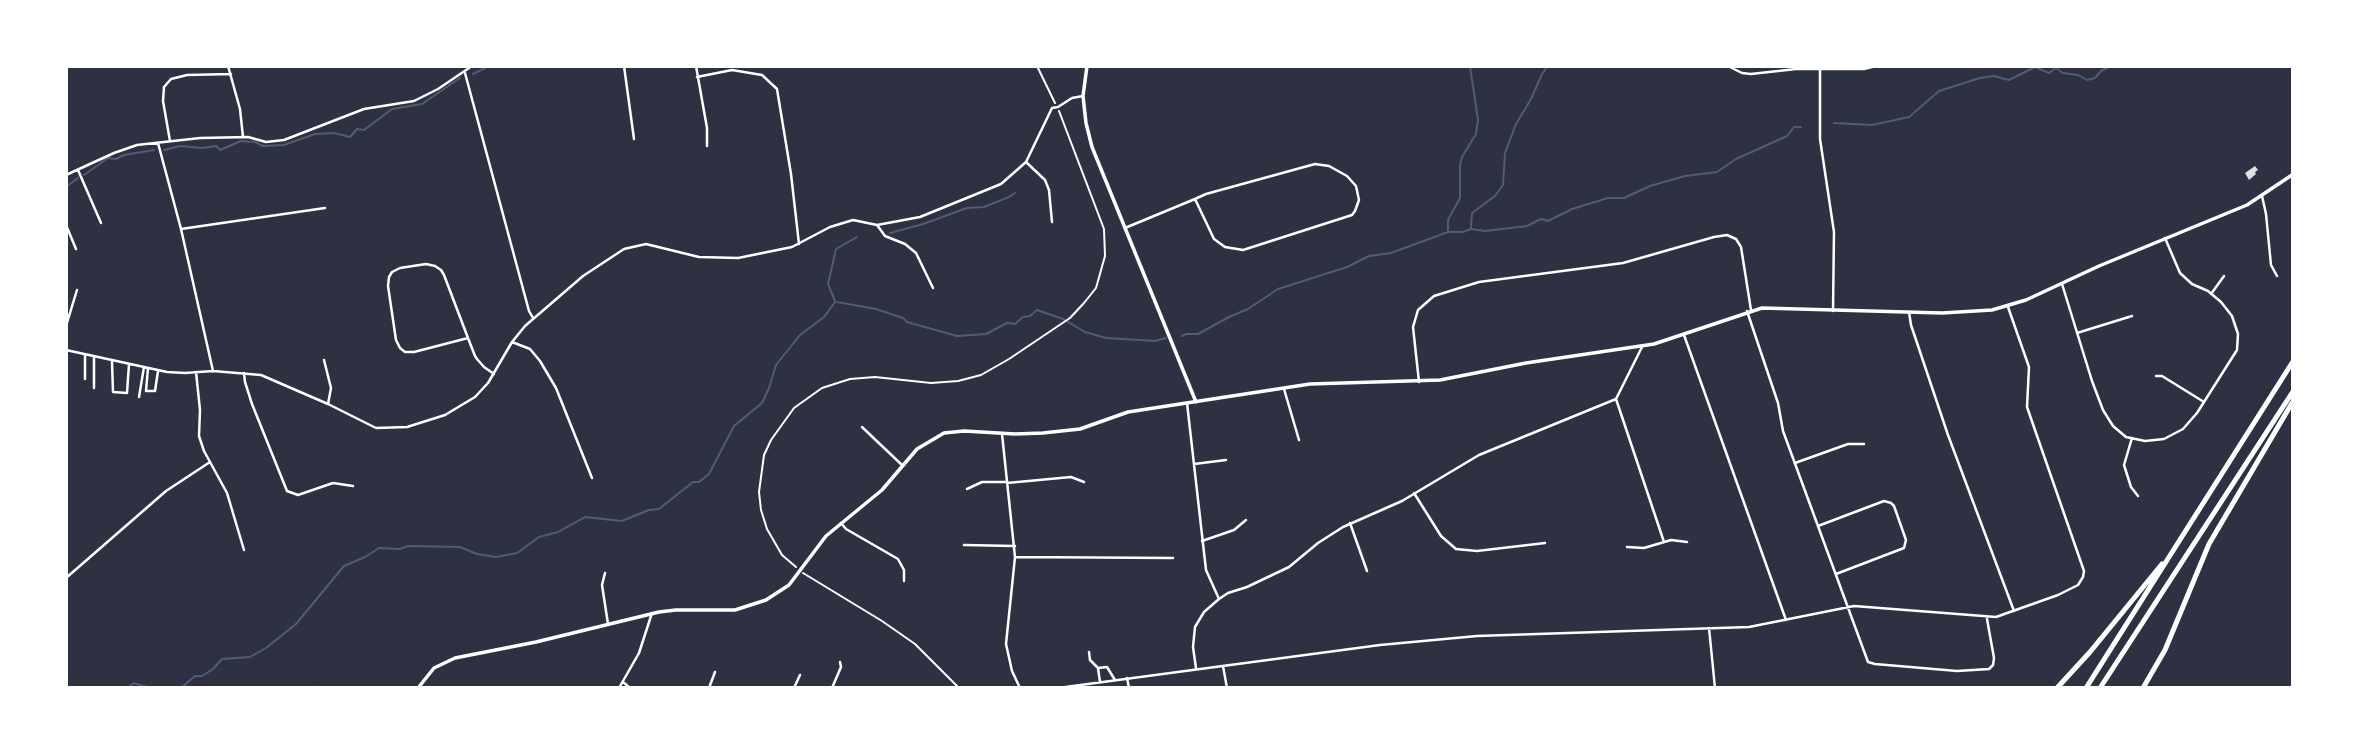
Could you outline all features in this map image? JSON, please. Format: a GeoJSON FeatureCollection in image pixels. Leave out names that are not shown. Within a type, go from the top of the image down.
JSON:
{"type":"FeatureCollection","features":[{"type":"Feature","properties":{"kind":"highway"},"geometry":{"type":"LineString","coordinates":[[2086,688],[2292,363]]}},
{"type":"Feature","properties":{"kind":"highway"},"geometry":{"type":"LineString","coordinates":[[2100,688],[2292,393]]}},
{"type":"Feature","properties":{"kind":"highway"},"geometry":{"type":"LineString","coordinates":[[2143,688],[2165,650],[2209,544],[2292,403]]}},
{"type":"Feature","properties":{"kind":"highway"},"geometry":{"type":"LineString","coordinates":[[2057,688],[2090,652],[2183,536]]}},
{"type":"Feature","properties":{"kind":"street"},"geometry":{"type":"LineString","coordinates":[[228,66],[240,109],[243,137]]}},
{"type":"Feature","properties":{"kind":"street"},"geometry":{"type":"LineString","coordinates":[[67,174],[137,145],[243,137],[266,142],[284,140],[364,109],[414,101],[438,89],[472,66]]}},
{"type":"Feature","properties":{"kind":"street"},"geometry":{"type":"LineString","coordinates":[[624,66],[634,139]]}},
{"type":"Feature","properties":{"kind":"street"},"geometry":{"type":"LineString","coordinates":[[696,66],[707,128],[707,146]]}},
{"type":"Feature","properties":{"kind":"street"},"geometry":{"type":"LineString","coordinates":[[1087,66],[1083,96],[1092,147],[1196,402]]}},
{"type":"Feature","properties":{"kind":"street"},"geometry":{"type":"LineString","coordinates":[[1728,66],[1751,74],[1789,69],[1864,69],[1876,66]]}},
{"type":"Feature","properties":{"kind":"street"},"geometry":{"type":"LineString","coordinates":[[1820,69],[1819,139],[1834,232],[1833,311]]}},
{"type":"Feature","properties":{"kind":"street"},"geometry":{"type":"LineString","coordinates":[[697,77],[732,70],[753,73],[762,75],[777,89],[799,244]]}},
{"type":"Feature","properties":{"kind":"street"},"geometry":{"type":"LineString","coordinates":[[464,72],[533,318]]}},
{"type":"Feature","properties":{"kind":"street"},"geometry":{"type":"LineString","coordinates":[[170,141],[163,101],[164,87],[171,79],[187,75],[230,74]]}},
{"type":"Feature","properties":{"kind":"street"},"geometry":{"type":"LineString","coordinates":[[66,350],[158,370],[261,375],[376,428],[407,426],[445,415],[460,408],[478,394],[494,374],[512,342],[533,318],[587,272],[612,256],[634,246],[650,244],[694,256],[723,259],[771,252],[799,244],[830,227],[853,220],[877,225],[920,217],[1002,184],[1026,162],[1052,108],[1069,99],[1083,96]]}},
{"type":"Feature","properties":{"kind":"street"},"geometry":{"type":"LineString","coordinates":[[158,142],[213,371]]}},
{"type":"Feature","properties":{"kind":"street"},"geometry":{"type":"LineString","coordinates":[[1026,162],[1045,180],[1049,190],[1052,222]]}},
{"type":"Feature","properties":{"kind":"street"},"geometry":{"type":"LineString","coordinates":[[1125,228],[1195,199],[1308,165],[1322,164],[1347,176],[1356,186],[1358,206],[1352,215],[1255,248],[1237,250],[1219,244],[1210,234],[1195,199]]}},
{"type":"Feature","properties":{"kind":"street"},"geometry":{"type":"LineString","coordinates":[[78,170],[101,223]]}},
{"type":"Feature","properties":{"kind":"street"},"geometry":{"type":"LineString","coordinates":[[418,688],[434,668],[451,659],[652,613],[746,607],[779,593],[800,571],[823,539],[878,494],[917,449],[940,435],[964,430],[1002,434],[1080,429],[1128,412],[1310,384],[1440,380],[1526,363],[1642,346],[1769,307],[1833,311],[1966,312],[2008,307],[2247,205],[2292,175]]}},
{"type":"Feature","properties":{"kind":"street"},"geometry":{"type":"LineString","coordinates":[[2262,196],[2271,265],[2277,276]]}},
{"type":"Feature","properties":{"kind":"street"},"geometry":{"type":"LineString","coordinates":[[181,229],[325,208]]}},
{"type":"Feature","properties":{"kind":"street"},"geometry":{"type":"LineString","coordinates":[[66,225],[76,249]]}},
{"type":"Feature","properties":{"kind":"street"},"geometry":{"type":"LineString","coordinates":[[877,225],[885,236],[905,244],[916,253],[933,288]]}},
{"type":"Feature","properties":{"kind":"street"},"geometry":{"type":"LineString","coordinates":[[1419,382],[1414,318],[1418,310],[1434,296],[1479,282],[1623,263],[1727,235],[1735,239],[1741,247],[1749,311],[1795,463],[1867,660],[1875,664],[1961,671],[1989,669],[1994,658],[1987,618]]}},
{"type":"Feature","properties":{"kind":"street"},"geometry":{"type":"LineString","coordinates":[[2062,284],[2103,410],[2113,426],[2126,437],[2145,441],[2164,439],[2183,429],[2204,402],[2236,350],[2238,334],[2232,316],[2211,294],[2192,284],[2180,273],[2165,239]]}},
{"type":"Feature","properties":{"kind":"street"},"geometry":{"type":"LineString","coordinates":[[468,338],[414,352],[405,352],[400,348],[396,340],[388,286],[392,272],[400,268],[429,264],[440,270],[478,362],[494,374]]}},
{"type":"Feature","properties":{"kind":"street"},"geometry":{"type":"LineString","coordinates":[[2211,294],[2224,276]]}},
{"type":"Feature","properties":{"kind":"street"},"geometry":{"type":"LineString","coordinates":[[66,326],[77,290]]}},
{"type":"Feature","properties":{"kind":"street"},"geometry":{"type":"LineString","coordinates":[[1058,688],[1380,645],[1477,636],[1749,627],[1847,606],[1987,618],[2065,592],[2078,584],[2084,571],[2027,407],[2029,367],[2008,307]]}},
{"type":"Feature","properties":{"kind":"street"},"geometry":{"type":"LineString","coordinates":[[1909,312],[1910,325],[1942,418],[2014,611]]}},
{"type":"Feature","properties":{"kind":"street"},"geometry":{"type":"LineString","coordinates":[[2077,334],[2132,316]]}},
{"type":"Feature","properties":{"kind":"street"},"geometry":{"type":"LineString","coordinates":[[1684,335],[1786,620]]}},
{"type":"Feature","properties":{"kind":"street"},"geometry":{"type":"LineString","coordinates":[[512,342],[530,349],[551,379],[592,478]]}},
{"type":"Feature","properties":{"kind":"street"},"geometry":{"type":"LineString","coordinates":[[1196,669],[1193,646],[1195,627],[1204,612],[1219,599],[1289,567],[1318,543],[1350,523],[1415,493],[1479,455],[1616,399],[1642,346]]}},
{"type":"Feature","properties":{"kind":"street"},"geometry":{"type":"LineString","coordinates":[[85,355],[85,379]]}},
{"type":"Feature","properties":{"kind":"street"},"geometry":{"type":"LineString","coordinates":[[94,357],[94,388]]}},
{"type":"Feature","properties":{"kind":"street"},"geometry":{"type":"LineString","coordinates":[[112,360],[113,392],[127,393],[129,364]]}},
{"type":"Feature","properties":{"kind":"street"},"geometry":{"type":"LineString","coordinates":[[324,360],[331,388],[328,404]]}},
{"type":"Feature","properties":{"kind":"street"},"geometry":{"type":"LineString","coordinates":[[146,367],[146,391],[155,391],[158,370]]}},
{"type":"Feature","properties":{"kind":"street"},"geometry":{"type":"LineString","coordinates":[[139,397],[146,367]]}},
{"type":"Feature","properties":{"kind":"street"},"geometry":{"type":"LineString","coordinates":[[195,372],[201,410],[199,436],[227,493],[244,550]]}},
{"type":"Feature","properties":{"kind":"street"},"geometry":{"type":"LineString","coordinates":[[244,373],[252,404],[287,491],[300,495],[333,482],[353,486]]}},
{"type":"Feature","properties":{"kind":"street"},"geometry":{"type":"LineString","coordinates":[[2155,376],[2162,376],[2204,402]]}},
{"type":"Feature","properties":{"kind":"street"},"geometry":{"type":"LineString","coordinates":[[1284,389],[1299,440]]}},
{"type":"Feature","properties":{"kind":"street"},"geometry":{"type":"LineString","coordinates":[[1616,399],[1664,542]]}},
{"type":"Feature","properties":{"kind":"street"},"geometry":{"type":"LineString","coordinates":[[1187,403],[1207,573],[1219,599]]}},
{"type":"Feature","properties":{"kind":"street"},"geometry":{"type":"LineString","coordinates":[[862,427],[903,466]]}},
{"type":"Feature","properties":{"kind":"street"},"geometry":{"type":"LineString","coordinates":[[1002,434],[1015,557],[1006,644],[1012,671],[1020,688]]}},
{"type":"Feature","properties":{"kind":"street"},"geometry":{"type":"LineString","coordinates":[[2132,438],[2124,465],[2131,487],[2138,496]]}},
{"type":"Feature","properties":{"kind":"street"},"geometry":{"type":"LineString","coordinates":[[1795,463],[1848,444],[1864,444]]}},
{"type":"Feature","properties":{"kind":"street"},"geometry":{"type":"LineString","coordinates":[[1194,464],[1226,460]]}},
{"type":"Feature","properties":{"kind":"street"},"geometry":{"type":"LineString","coordinates":[[66,579],[166,491],[210,462]]}},
{"type":"Feature","properties":{"kind":"street"},"geometry":{"type":"LineString","coordinates":[[967,489],[982,482],[1071,477],[1084,482]]}},
{"type":"Feature","properties":{"kind":"street"},"geometry":{"type":"LineString","coordinates":[[1415,493],[1441,536],[1456,549],[1477,551],[1545,543]]}},
{"type":"Feature","properties":{"kind":"street"},"geometry":{"type":"LineString","coordinates":[[1818,526],[1886,501],[1893,504],[1906,540],[1902,550],[1836,574]]}},
{"type":"Feature","properties":{"kind":"street"},"geometry":{"type":"LineString","coordinates":[[1202,541],[1234,530],[1246,520]]}},
{"type":"Feature","properties":{"kind":"street"},"geometry":{"type":"LineString","coordinates":[[841,523],[846,529],[898,559],[904,570],[904,581]]}},
{"type":"Feature","properties":{"kind":"street"},"geometry":{"type":"LineString","coordinates":[[1350,523],[1367,571]]}},
{"type":"Feature","properties":{"kind":"street"},"geometry":{"type":"LineString","coordinates":[[1626,547],[1644,548],[1675,540],[1687,542]]}},
{"type":"Feature","properties":{"kind":"street"},"geometry":{"type":"LineString","coordinates":[[964,544],[1014,546]]}},
{"type":"Feature","properties":{"kind":"street"},"geometry":{"type":"LineString","coordinates":[[1015,557],[1173,558]]}},
{"type":"Feature","properties":{"kind":"street"},"geometry":{"type":"LineString","coordinates":[[606,573],[602,585],[608,624]]}},
{"type":"Feature","properties":{"kind":"street"},"geometry":{"type":"LineString","coordinates":[[619,688],[639,653],[652,613]]}},
{"type":"Feature","properties":{"kind":"street"},"geometry":{"type":"LineString","coordinates":[[1709,628],[1714,688]]}},
{"type":"Feature","properties":{"kind":"street"},"geometry":{"type":"LineString","coordinates":[[1089,653],[1090,660],[1098,668],[1100,682]]}},
{"type":"Feature","properties":{"kind":"street"},"geometry":{"type":"LineString","coordinates":[[832,688],[841,667],[840,662]]}},
{"type":"Feature","properties":{"kind":"street"},"geometry":{"type":"LineString","coordinates":[[1223,666],[1227,688]]}},
{"type":"Feature","properties":{"kind":"street"},"geometry":{"type":"LineString","coordinates":[[1098,668],[1107,667],[1115,680]]}},
{"type":"Feature","properties":{"kind":"street"},"geometry":{"type":"LineString","coordinates":[[709,688],[715,672]]}},
{"type":"Feature","properties":{"kind":"street"},"geometry":{"type":"LineString","coordinates":[[794,688],[800,675]]}},
{"type":"Feature","properties":{"kind":"street"},"geometry":{"type":"LineString","coordinates":[[1127,678],[1129,688]]}},
{"type":"Feature","properties":{"kind":"street"},"geometry":{"type":"LineString","coordinates":[[623,682],[630,688]]}},
{"type":"Feature","properties":{"kind":"path"},"geometry":{"type":"LineString","coordinates":[[959,688],[915,645],[882,621],[800,571],[782,555],[774,543],[761,510],[760,472],[771,440],[794,408],[822,388],[850,379],[875,377],[931,383],[958,381],[981,375],[1070,317],[1096,288],[1105,256],[1104,229],[1058,107],[1037,66]]}},
{"type":"Feature","properties":{"kind":"building"},"geometry":{"type":"Polygon","coordinates":[[[2255,166],[2258,170],[2249,180],[2245,173],[2255,166]]]}},
{"type":"Feature","properties":{"kind":"waterway"},"geometry":{"type":"LineString","coordinates":[[473,74],[489,66]]}},
{"type":"Feature","properties":{"kind":"waterway"},"geometry":{"type":"LineString","coordinates":[[1448,231],[1448,220],[1460,198],[1462,157],[1476,134],[1478,120],[1470,66]]}},
{"type":"Feature","properties":{"kind":"waterway"},"geometry":{"type":"LineString","coordinates":[[1471,228],[1472,213],[1495,196],[1503,185],[1505,153],[1516,124],[1548,66]]}},
{"type":"Feature","properties":{"kind":"waterway"},"geometry":{"type":"LineString","coordinates":[[1834,123],[1872,125],[1909,117],[1939,91],[1980,78],[1994,76],[2009,80],[2035,67],[2049,73],[2056,68],[2063,73],[2078,75],[2087,80],[2095,78],[2111,66]]}},
{"type":"Feature","properties":{"kind":"waterway"},"geometry":{"type":"LineString","coordinates":[[164,150],[180,146],[216,146],[220,150],[241,141],[255,142],[263,146],[284,145],[315,134],[334,133],[350,137],[357,129],[364,130],[392,109],[422,104],[460,78]]}},
{"type":"Feature","properties":{"kind":"waterway"},"geometry":{"type":"LineString","coordinates":[[1182,336],[1198,334],[1248,309],[1278,289],[1347,267],[1369,256],[1391,253],[1448,232],[1471,229],[1485,231],[1527,226],[1541,219],[1548,221],[1572,209],[1608,198],[1624,198],[1650,186],[1685,176],[1717,172],[1736,159],[1787,136],[1794,127],[1801,127]]}},
{"type":"Feature","properties":{"kind":"waterway"},"geometry":{"type":"LineString","coordinates":[[84,175],[108,158],[116,159],[154,150]]}},
{"type":"Feature","properties":{"kind":"waterway"},"geometry":{"type":"LineString","coordinates":[[66,187],[78,178]]}},
{"type":"Feature","properties":{"kind":"waterway"},"geometry":{"type":"LineString","coordinates":[[890,233],[967,208],[984,207],[1015,193]]}},
{"type":"Feature","properties":{"kind":"waterway"},"geometry":{"type":"LineString","coordinates":[[835,301],[828,284],[836,249],[857,237]]}},
{"type":"Feature","properties":{"kind":"waterway"},"geometry":{"type":"LineString","coordinates":[[181,688],[195,676],[202,676],[213,669],[222,659],[250,657],[266,648],[296,624],[344,566],[379,548],[460,547],[477,554],[496,557],[517,553],[539,537],[558,532],[585,517],[622,521],[649,510],[659,509],[693,482],[699,482],[709,474],[734,426],[762,403],[776,365],[800,335],[824,317],[835,302]]}},
{"type":"Feature","properties":{"kind":"waterway"},"geometry":{"type":"LineString","coordinates":[[837,302],[876,309],[903,318],[907,322],[957,336],[986,334],[1007,323],[1015,324],[1037,310],[1063,319],[1085,332],[1106,338],[1155,341],[1166,338]]}},
{"type":"Feature","properties":{"kind":"waterway"},"geometry":{"type":"LineString","coordinates":[[127,688],[134,683],[150,688]]}}]}
